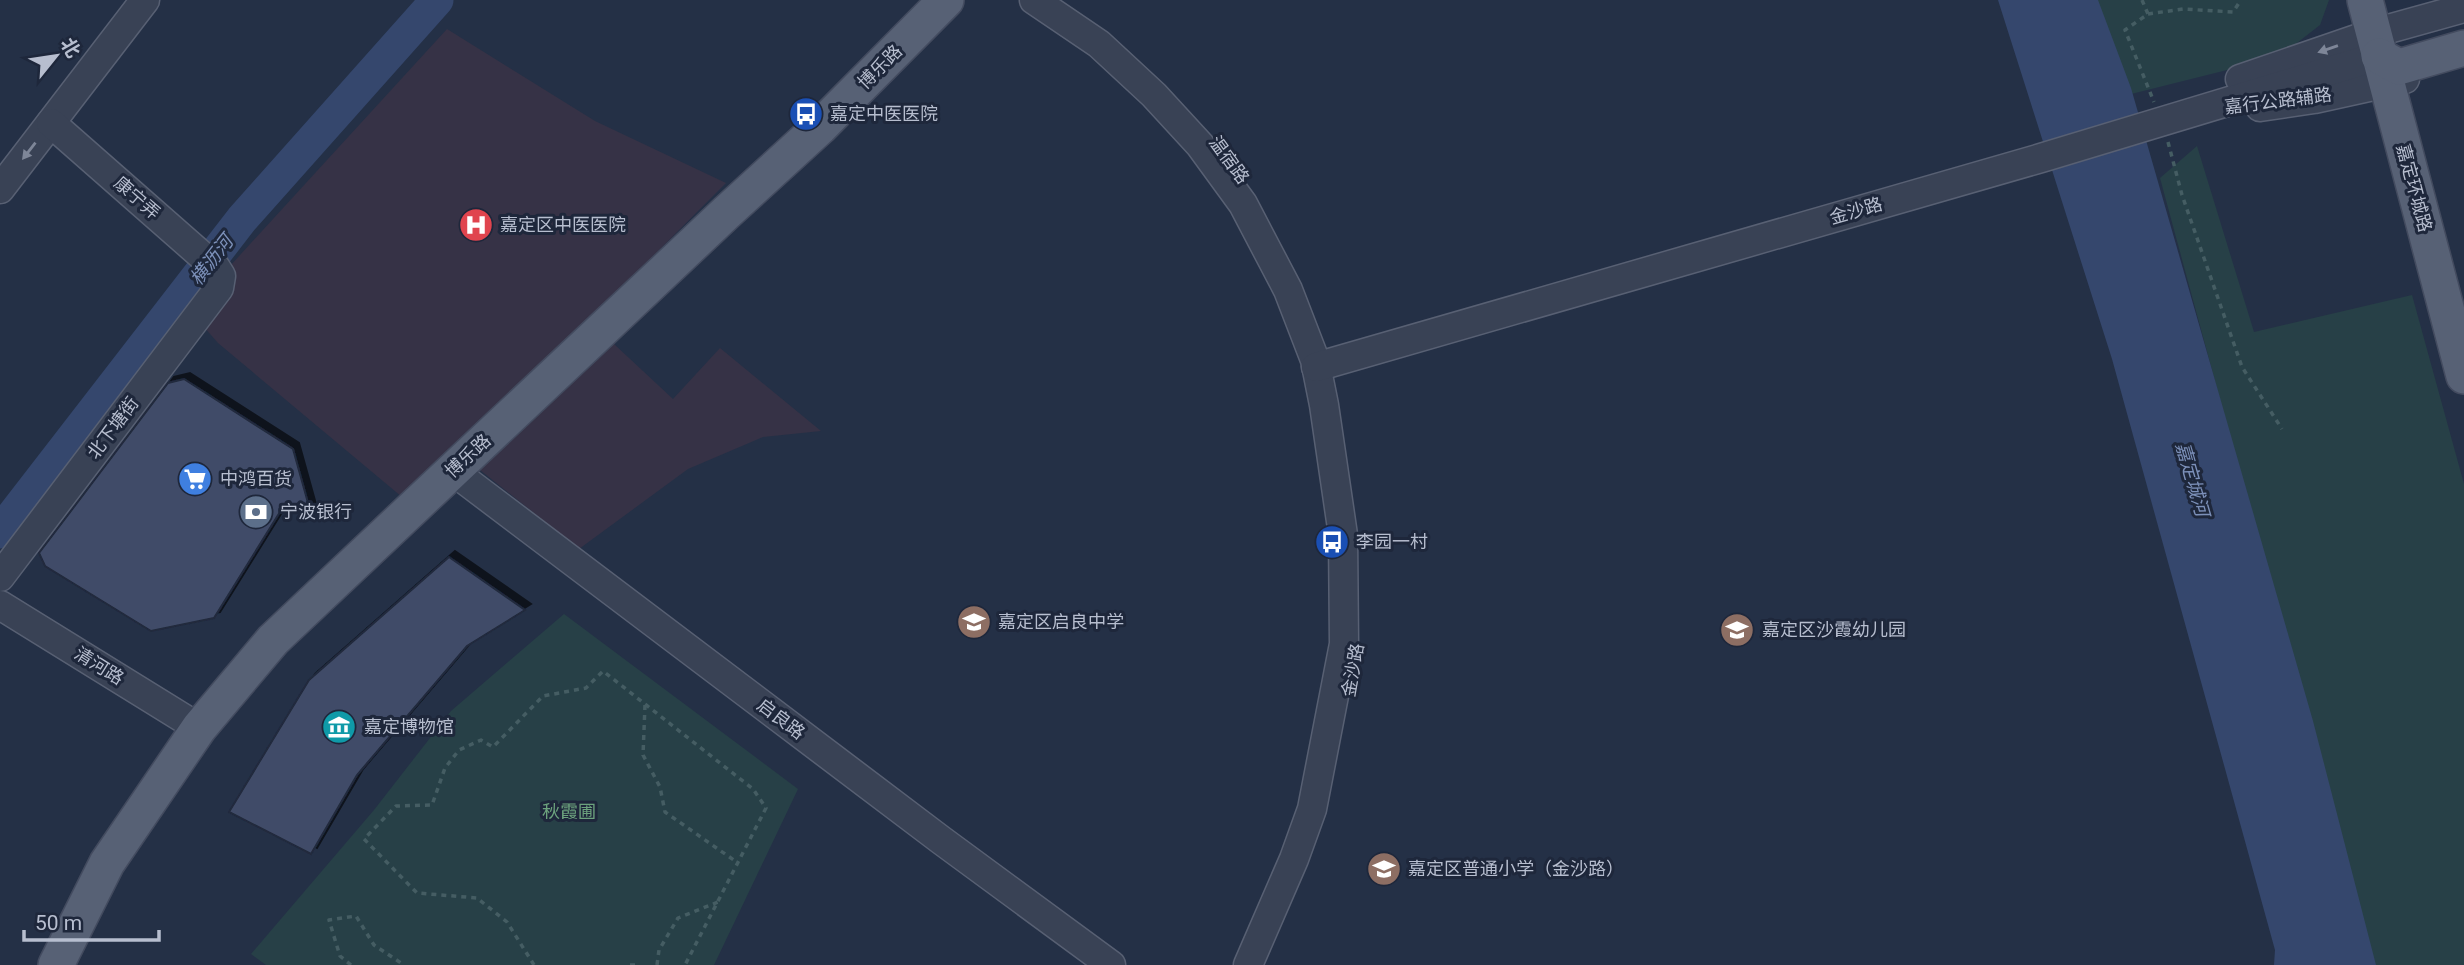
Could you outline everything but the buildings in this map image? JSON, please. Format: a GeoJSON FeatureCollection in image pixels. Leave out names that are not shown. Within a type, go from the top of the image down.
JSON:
{"type":"FeatureCollection","features":[{"type":"Feature","properties":{"kind":"main road","name":"博乐路"},"geometry":{"type":"LineString","coordinates":[[56,965],[107,863],[194,735],[273,640],[820,127],[946,0]]}},
{"type":"Feature","properties":{"kind":"main road"},"geometry":{"type":"LineString","coordinates":[[2386,44],[2464,26]]}},
{"type":"Feature","properties":{"kind":"main road"},"geometry":{"type":"LineString","coordinates":[[2386,44],[2464,48]]}},
{"type":"Feature","properties":{"kind":"main road"},"geometry":{"type":"LineString","coordinates":[[2386,44],[2464,313]]}},
{"type":"Feature","properties":{"kind":"main road","name":"嘉定环城路"},"geometry":{"type":"LineString","coordinates":[[2386,44],[2464,376]]}},
{"type":"Feature","properties":{"kind":"street"},"geometry":{"type":"LineString","coordinates":[[0,189],[145,0]]}},
{"type":"Feature","properties":{"kind":"street"},"geometry":{"type":"LineString","coordinates":[[1034,0],[1099,44],[1154,96],[1200,145],[1249,217],[1324,365],[1324,405],[1343,536],[1344,644],[1312,809],[1294,859],[1248,965]]}},
{"type":"Feature","properties":{"kind":"street","name":"温宿路"},"geometry":{"type":"LineString","coordinates":[[1069,0],[1113,33],[1168,85],[1226,151],[1272,224],[1299,282],[1324,365]]}},
{"type":"Feature","properties":{"kind":"street","name":"嘉行公路辅路"},"geometry":{"type":"LineString","coordinates":[[2204,109],[2229,83],[2386,44],[2464,8]]}},
{"type":"Feature","properties":{"kind":"street","name":"嘉行公路辅路"},"geometry":{"type":"LineString","coordinates":[[2386,44],[2464,65]]}},
{"type":"Feature","properties":{"kind":"street","name":"嘉行公路辅路"},"geometry":{"type":"LineString","coordinates":[[2204,109],[2262,106],[2314,99],[2386,44]]}},
{"type":"Feature","properties":{"kind":"street","name":"金沙路"},"geometry":{"type":"LineString","coordinates":[[1260,965],[1315,839],[1341,738],[1359,632],[1358,520],[1324,365],[2204,109]]}},
{"type":"Feature","properties":{"kind":"street","name":"康宁弄"},"geometry":{"type":"LineString","coordinates":[[51,123],[219,272]]}},
{"type":"Feature","properties":{"kind":"street","name":"北下塘街"},"geometry":{"type":"LineString","coordinates":[[0,577],[219,288],[219,272]]}},
{"type":"Feature","properties":{"kind":"street","name":"启良路"},"geometry":{"type":"LineString","coordinates":[[453,471],[941,840],[1111,965]]}},
{"type":"Feature","properties":{"kind":"street","name":"清河路"},"geometry":{"type":"LineString","coordinates":[[0,605],[194,735]]}},
{"type":"Feature","properties":{"kind":"street"},"geometry":{"type":"LineString","coordinates":[[0,624],[194,735]]}},
{"type":"Feature","properties":{"kind":"path"},"geometry":{"type":"LineString","coordinates":[[2141,0],[2148,14]]}},
{"type":"Feature","properties":{"kind":"path"},"geometry":{"type":"LineString","coordinates":[[2241,0],[2233,12],[2183,9],[2148,14],[2125,30],[2242,367],[2282,429]]}},
{"type":"Feature","properties":{"kind":"path"},"geometry":{"type":"LineString","coordinates":[[534,965],[506,922],[477,898],[417,893],[364,839],[396,806],[432,805],[445,768],[459,750],[481,740],[493,747],[543,696],[586,688],[603,671],[753,789],[766,808],[685,965]]}},
{"type":"Feature","properties":{"kind":"path"},"geometry":{"type":"LineString","coordinates":[[645,704],[643,755],[660,788],[665,812],[738,863]]}},
{"type":"Feature","properties":{"kind":"path"},"geometry":{"type":"LineString","coordinates":[[657,965],[659,950],[677,918],[718,901]]}},
{"type":"Feature","properties":{"kind":"path"},"geometry":{"type":"LineString","coordinates":[[351,965],[340,956],[329,920],[356,916],[374,945],[404,965]]}},
{"type":"Feature","properties":{"kind":"shaded area","name":"嘉定区中医医院"},"geometry":{"type":"Polygon","coordinates":[[[447,29],[595,121],[726,183],[408,502],[218,343],[204,327],[230,266],[447,29]]]}},
{"type":"Feature","properties":{"kind":"shaded area"},"geometry":{"type":"Polygon","coordinates":[[[614,344],[673,399],[720,348],[821,431],[763,437],[688,469],[579,549],[480,470],[614,344]]]}},
{"type":"Feature","properties":{"kind":"green space"},"geometry":{"type":"Polygon","coordinates":[[[2092,0],[2329,0],[2320,25],[2279,57],[2127,95],[2092,0]]]}},
{"type":"Feature","properties":{"kind":"green space"},"geometry":{"type":"Polygon","coordinates":[[[2197,146],[2254,332],[2412,295],[2464,484],[2464,965],[2357,965],[2323,780],[2160,178],[2197,146]]]}},
{"type":"Feature","properties":{"kind":"green space","name":"秋霞圃"},"geometry":{"type":"Polygon","coordinates":[[[564,614],[798,789],[714,965],[266,965],[251,954],[374,810],[451,711],[564,614]]]}},
{"type":"Feature","properties":{"kind":"water","name":"嘉定城河"},"geometry":{"type":"Polygon","coordinates":[[[1998,0],[2098,0],[2131,88],[2313,721],[2376,965],[2274,965],[2275,950],[2112,359],[1998,0]]]}},
{"type":"Feature","properties":{"kind":"waterway","name":"横沥河"},"geometry":{"type":"LineString","coordinates":[[0,532],[242,219],[437,0]]}},
{"type":"Feature","properties":{"kind":"place","name":"嘉定中医医院"},"geometry":{"type":"Point","coordinates":[806,114]}},
{"type":"Feature","properties":{"kind":"place","name":"嘉定区中医医院"},"geometry":{"type":"Point","coordinates":[476,225]}},
{"type":"Feature","properties":{"kind":"place","name":"中鸿百货"},"geometry":{"type":"Point","coordinates":[195,479]}},
{"type":"Feature","properties":{"kind":"place","name":"宁波银行"},"geometry":{"type":"Point","coordinates":[256,512]}},
{"type":"Feature","properties":{"kind":"place","name":"李园一村"},"geometry":{"type":"Point","coordinates":[1332,542]}},
{"type":"Feature","properties":{"kind":"place","name":"嘉定区启良中学"},"geometry":{"type":"Point","coordinates":[974,622]}},
{"type":"Feature","properties":{"kind":"place","name":"嘉定区沙霞幼儿园"},"geometry":{"type":"Point","coordinates":[1737,630]}},
{"type":"Feature","properties":{"kind":"place","name":"嘉定博物馆"},"geometry":{"type":"Point","coordinates":[339,727]}},
{"type":"Feature","properties":{"kind":"place","name":"嘉定区普通小学（金沙路）"},"geometry":{"type":"Point","coordinates":[1384,869]}}]}
